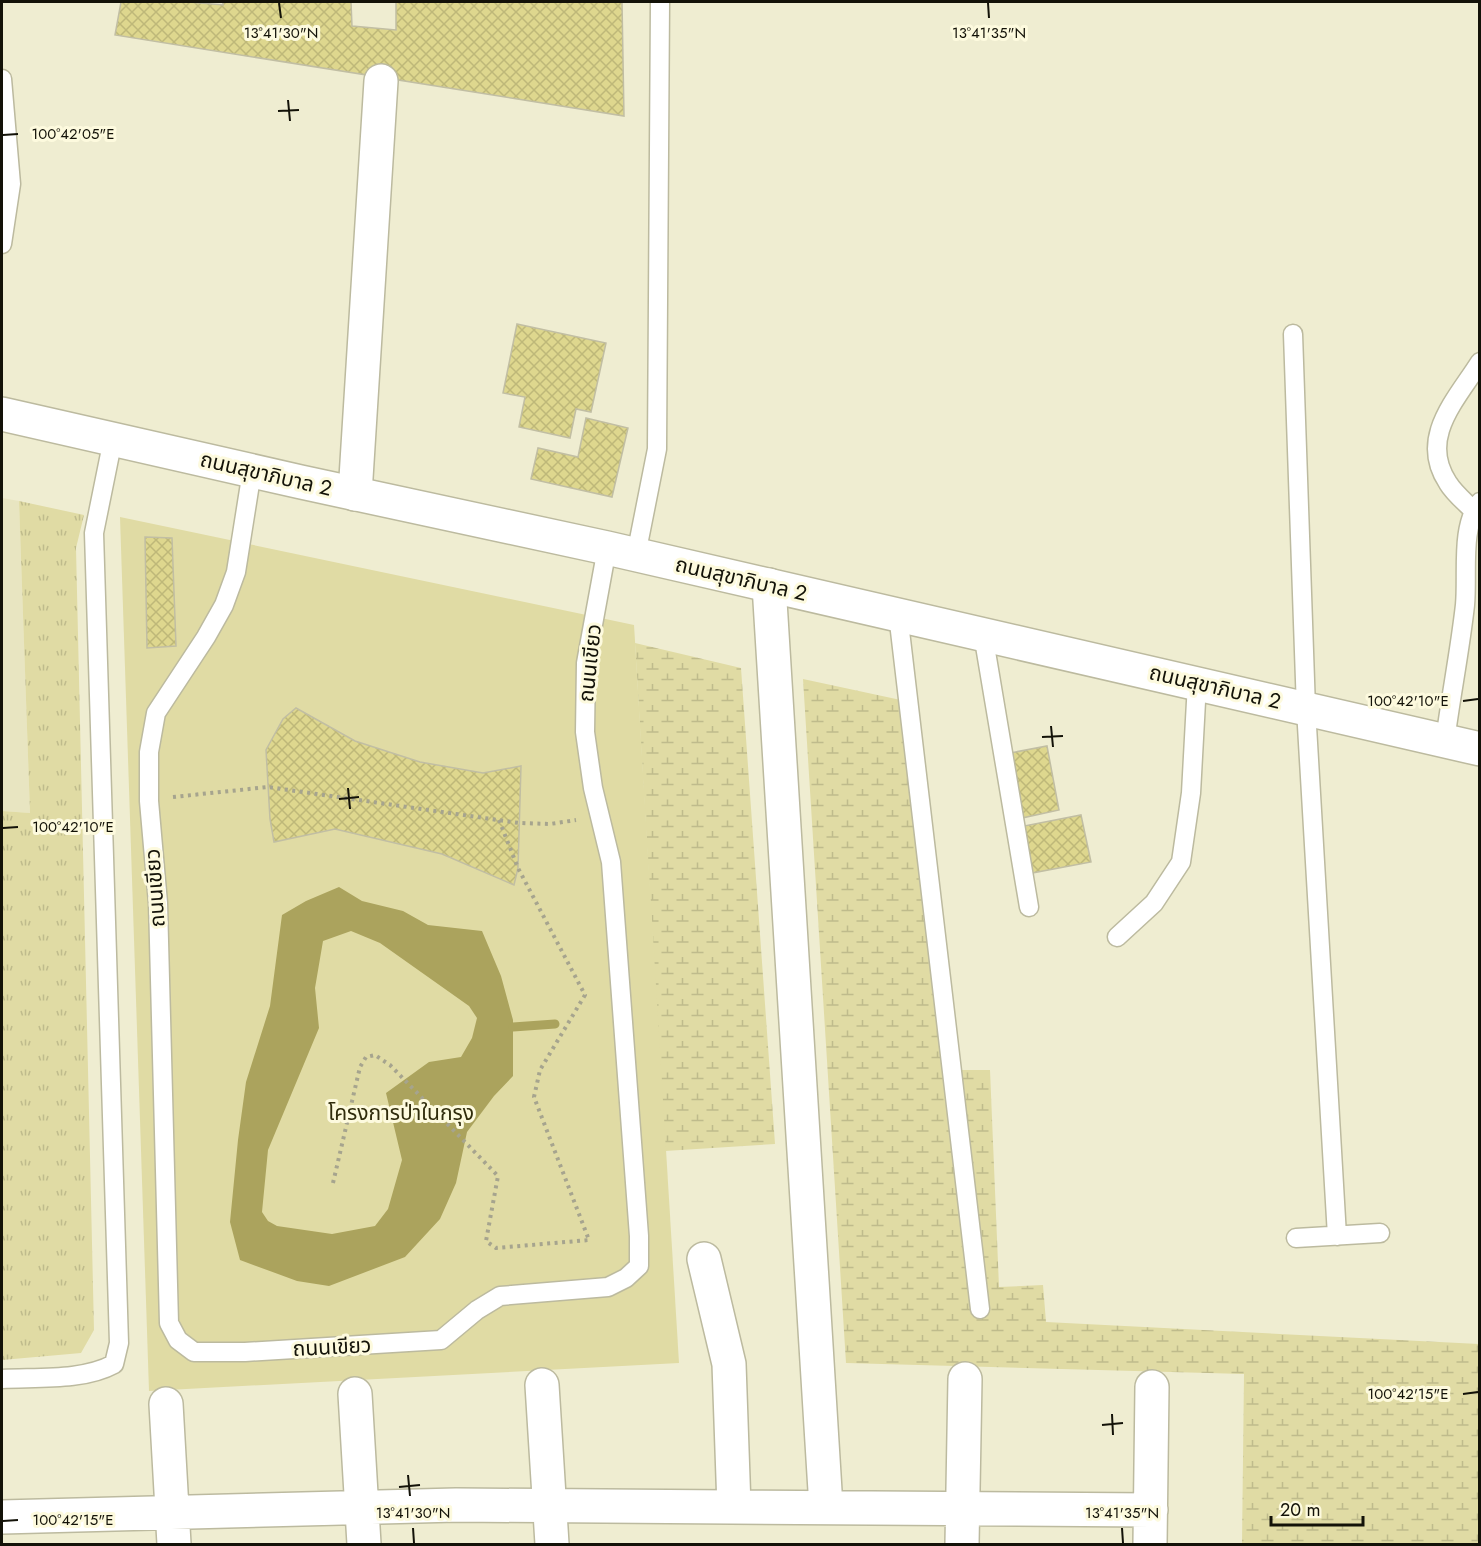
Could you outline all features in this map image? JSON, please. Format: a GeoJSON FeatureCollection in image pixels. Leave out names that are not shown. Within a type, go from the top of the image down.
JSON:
{"type":"FeatureCollection","features":[{"type":"Feature","properties":{"kind":"street"},"geometry":{"type":"LineString","coordinates":[[355,494],[381,81]]}},
{"type":"Feature","properties":{"kind":"street","name":"ถนนสุขาภิบาล 2"},"geometry":{"type":"LineString","coordinates":[[2,414],[898,614],[1479,749]]}},
{"type":"Feature","properties":{"kind":"street"},"geometry":{"type":"LineString","coordinates":[[769,585],[826,1507]]}},
{"type":"Feature","properties":{"kind":"street"},"geometry":{"type":"LineString","coordinates":[[704,1258],[729,1364],[734,1507]]}},
{"type":"Feature","properties":{"kind":"street"},"geometry":{"type":"LineString","coordinates":[[962,1545],[965,1379]]}},
{"type":"Feature","properties":{"kind":"street"},"geometry":{"type":"LineString","coordinates":[[542,1385],[552,1545]]}},
{"type":"Feature","properties":{"kind":"street"},"geometry":{"type":"LineString","coordinates":[[1150,1545],[1152,1387]]}},
{"type":"Feature","properties":{"kind":"street"},"geometry":{"type":"LineString","coordinates":[[355,1394],[364,1545]]}},
{"type":"Feature","properties":{"kind":"street"},"geometry":{"type":"LineString","coordinates":[[166,1404],[174,1545]]}},
{"type":"Feature","properties":{"kind":"street"},"geometry":{"type":"LineString","coordinates":[[2,1517],[550,1506],[1151,1510]]}},
{"type":"Feature","properties":{"kind":"lane","name":"ถนนเขียว"},"geometry":{"type":"LineString","coordinates":[[252,471],[236,572],[224,605],[206,637],[156,713],[149,752],[149,801],[158,903],[169,1323],[178,1340],[194,1352],[244,1352],[441,1340],[477,1310],[500,1296],[608,1287],[626,1278],[639,1266],[639,1236],[611,862],[593,788],[585,732],[586,663],[657,449],[660,2]]}},
{"type":"Feature","properties":{"kind":"lane"},"geometry":{"type":"LineString","coordinates":[[2,79],[11,184],[2,244]]}},
{"type":"Feature","properties":{"kind":"lane"},"geometry":{"type":"LineString","coordinates":[[1293,334],[1306,709],[1337,1236]]}},
{"type":"Feature","properties":{"kind":"lane"},"geometry":{"type":"LineString","coordinates":[[1445,741],[1465,603],[1468,529],[1476,506],[1448,484],[1438,462],[1436,443],[1441,423],[1479,362]]}},
{"type":"Feature","properties":{"kind":"lane"},"geometry":{"type":"LineString","coordinates":[[2,1379],[88,1374],[103,1370],[114,1364],[119,1343],[94,533],[113,439]]}},
{"type":"Feature","properties":{"kind":"lane"},"geometry":{"type":"LineString","coordinates":[[898,614],[980,1309]]}},
{"type":"Feature","properties":{"kind":"lane"},"geometry":{"type":"LineString","coordinates":[[983,634],[1029,907]]}},
{"type":"Feature","properties":{"kind":"lane"},"geometry":{"type":"LineString","coordinates":[[1118,936],[1154,903],[1181,862],[1191,793],[1197,682]]}},
{"type":"Feature","properties":{"kind":"lane"},"geometry":{"type":"LineString","coordinates":[[1296,1238],[1380,1233]]}},
{"type":"Feature","properties":{"kind":"path"},"geometry":{"type":"LineString","coordinates":[[149,801],[268,787],[519,823],[550,824],[600,818]]}},
{"type":"Feature","properties":{"kind":"path"},"geometry":{"type":"LineString","coordinates":[[333,1183],[360,1067],[366,1057],[375,1055],[390,1065],[498,1176],[486,1241],[496,1248],[589,1240],[534,1097],[540,1070],[585,994],[518,868],[499,820]]}},
{"type":"Feature","properties":{"kind":"shaded area"},"geometry":{"type":"Polygon","coordinates":[[[2,498],[19,501],[30,813],[2,811],[2,498]]]}},
{"type":"Feature","properties":{"kind":"shaded area"},"geometry":{"type":"Polygon","coordinates":[[[339,887],[362,901],[403,911],[428,925],[482,931],[501,976],[513,1020],[513,1076],[494,1096],[467,1132],[456,1183],[440,1219],[405,1257],[329,1286],[297,1281],[240,1260],[230,1222],[246,1082],[270,1006],[282,915],[306,901],[339,887]],[[351,931],[323,941],[315,988],[319,1028],[268,1150],[262,1212],[268,1221],[277,1226],[332,1234],[375,1226],[388,1209],[402,1160],[386,1093],[429,1062],[461,1057],[472,1038],[477,1018],[469,1006],[380,943],[351,931]]]}},
{"type":"Feature","properties":{"kind":"green space"},"geometry":{"type":"Polygon","coordinates":[[[19,501],[84,515],[76,548],[94,1330],[81,1353],[2,1360],[2,811],[30,813],[19,501]]]}},
{"type":"Feature","properties":{"kind":"green space","name":"โครงการป่าในกรุง"},"geometry":{"type":"Polygon","coordinates":[[[120,517],[634,625],[679,1363],[149,1391],[120,517]]]}},
{"type":"Feature","properties":{"kind":"green space"},"geometry":{"type":"Polygon","coordinates":[[[635,643],[741,668],[775,1144],[665,1151],[635,643]]]}},
{"type":"Feature","properties":{"kind":"green space"},"geometry":{"type":"Polygon","coordinates":[[[803,679],[910,702],[961,1070],[990,1070],[999,1287],[1043,1285],[1046,1322],[1479,1344],[1479,1544],[1242,1544],[1244,1374],[846,1363],[803,679]]]}},
{"type":"Feature","properties":{"kind":"building"},"geometry":{"type":"Polygon","coordinates":[[[121,2],[189,2],[223,5],[223,2],[351,2],[352,26],[396,30],[396,2],[622,2],[624,116],[115,35],[121,2]]]}},
{"type":"Feature","properties":{"kind":"building"},"geometry":{"type":"Polygon","coordinates":[[[517,324],[606,343],[591,412],[576,409],[570,438],[519,427],[525,397],[503,393],[517,324]]]}},
{"type":"Feature","properties":{"kind":"building"},"geometry":{"type":"Polygon","coordinates":[[[586,418],[628,428],[612,497],[531,479],[538,448],[578,457],[586,418]]]}},
{"type":"Feature","properties":{"kind":"building"},"geometry":{"type":"Polygon","coordinates":[[[145,537],[172,538],[176,646],[147,648],[145,537]]]}},
{"type":"Feature","properties":{"kind":"building"},"geometry":{"type":"Polygon","coordinates":[[[296,708],[355,741],[420,762],[483,773],[521,766],[518,868],[514,885],[442,854],[335,829],[274,842],[270,819],[266,750],[283,719],[296,708]]]}},
{"type":"Feature","properties":{"kind":"building"},"geometry":{"type":"Polygon","coordinates":[[[1047,746],[1059,810],[1022,818],[1010,753],[1047,746]]]}},
{"type":"Feature","properties":{"kind":"building"},"geometry":{"type":"Polygon","coordinates":[[[1081,815],[1091,862],[1032,873],[1024,826],[1081,815]]]}},
{"type":"Feature","properties":{"kind":"waterway"},"geometry":{"type":"LineString","coordinates":[[513,1027],[555,1024]]}}]}
